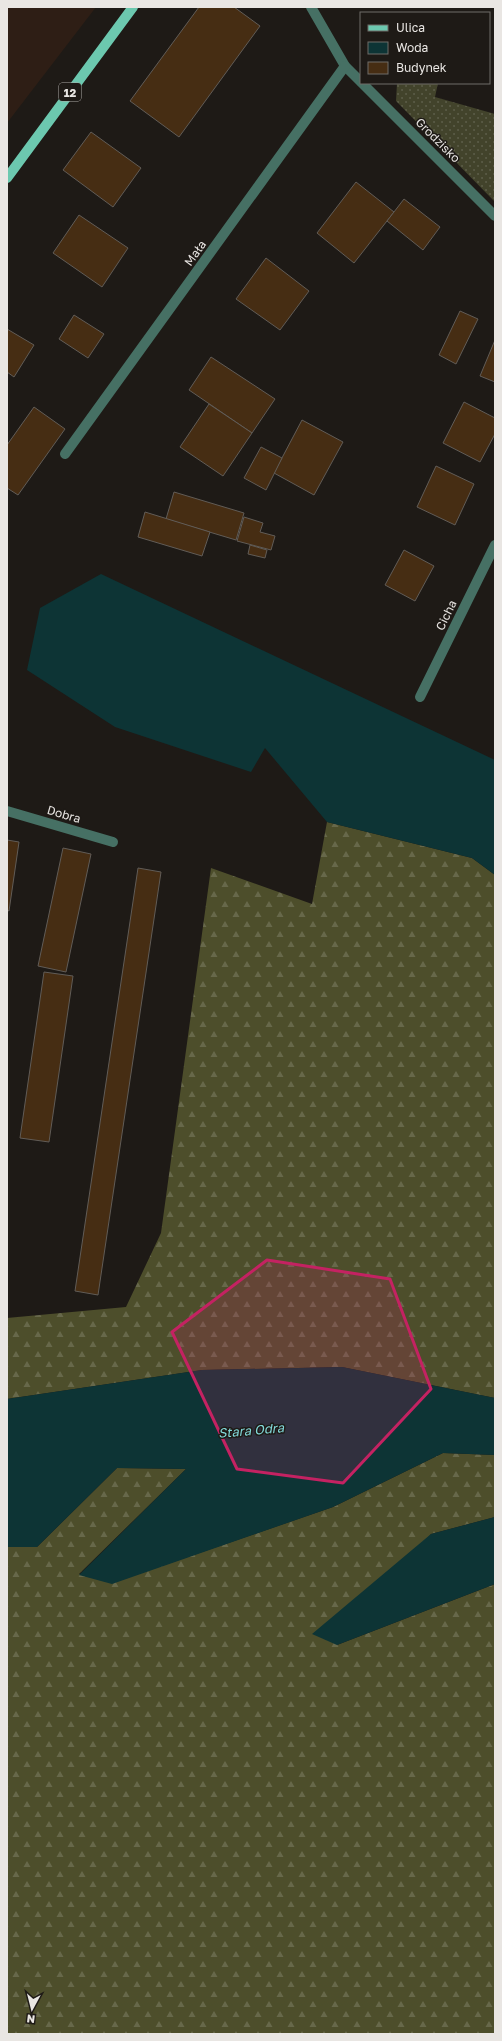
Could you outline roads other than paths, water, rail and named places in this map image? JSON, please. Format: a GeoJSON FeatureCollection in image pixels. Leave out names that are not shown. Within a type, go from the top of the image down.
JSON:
{"type":"FeatureCollection","features":[{"type":"Feature","properties":{"kind":"main road","name":"12"},"geometry":{"type":"LineString","coordinates":[[7,178],[133,7]]}},
{"type":"Feature","properties":{"kind":"street","name":"Grodzisko"},"geometry":{"type":"LineString","coordinates":[[311,7],[345,66],[360,80]]}},
{"type":"Feature","properties":{"kind":"street","name":"Mała"},"geometry":{"type":"LineString","coordinates":[[66,454],[345,66]]}},
{"type":"Feature","properties":{"kind":"street","name":"Grodzisko"},"geometry":{"type":"LineString","coordinates":[[364,84],[495,216]]}},
{"type":"Feature","properties":{"kind":"street","name":"Cicha"},"geometry":{"type":"LineString","coordinates":[[420,697],[495,545]]}},
{"type":"Feature","properties":{"kind":"street","name":"Dobra"},"geometry":{"type":"LineString","coordinates":[[7,811],[113,842]]}},
{"type":"Feature","properties":{"kind":"water"},"geometry":{"type":"Polygon","coordinates":[[[101,574],[495,760],[495,875],[472,858],[327,822],[265,748],[251,772],[115,727],[27,670],[40,608],[101,574]]]}},
{"type":"Feature","properties":{"kind":"water","name":"Stara Odra"},"geometry":{"type":"Polygon","coordinates":[[[342,1367],[495,1398],[495,1455],[443,1453],[333,1507],[112,1584],[79,1575],[186,1469],[117,1468],[37,1547],[7,1547],[7,1399],[202,1370],[342,1367]]]}},
{"type":"Feature","properties":{"kind":"water"},"geometry":{"type":"Polygon","coordinates":[[[495,1517],[495,1584],[337,1645],[312,1634],[431,1534],[495,1517]]]}}]}
